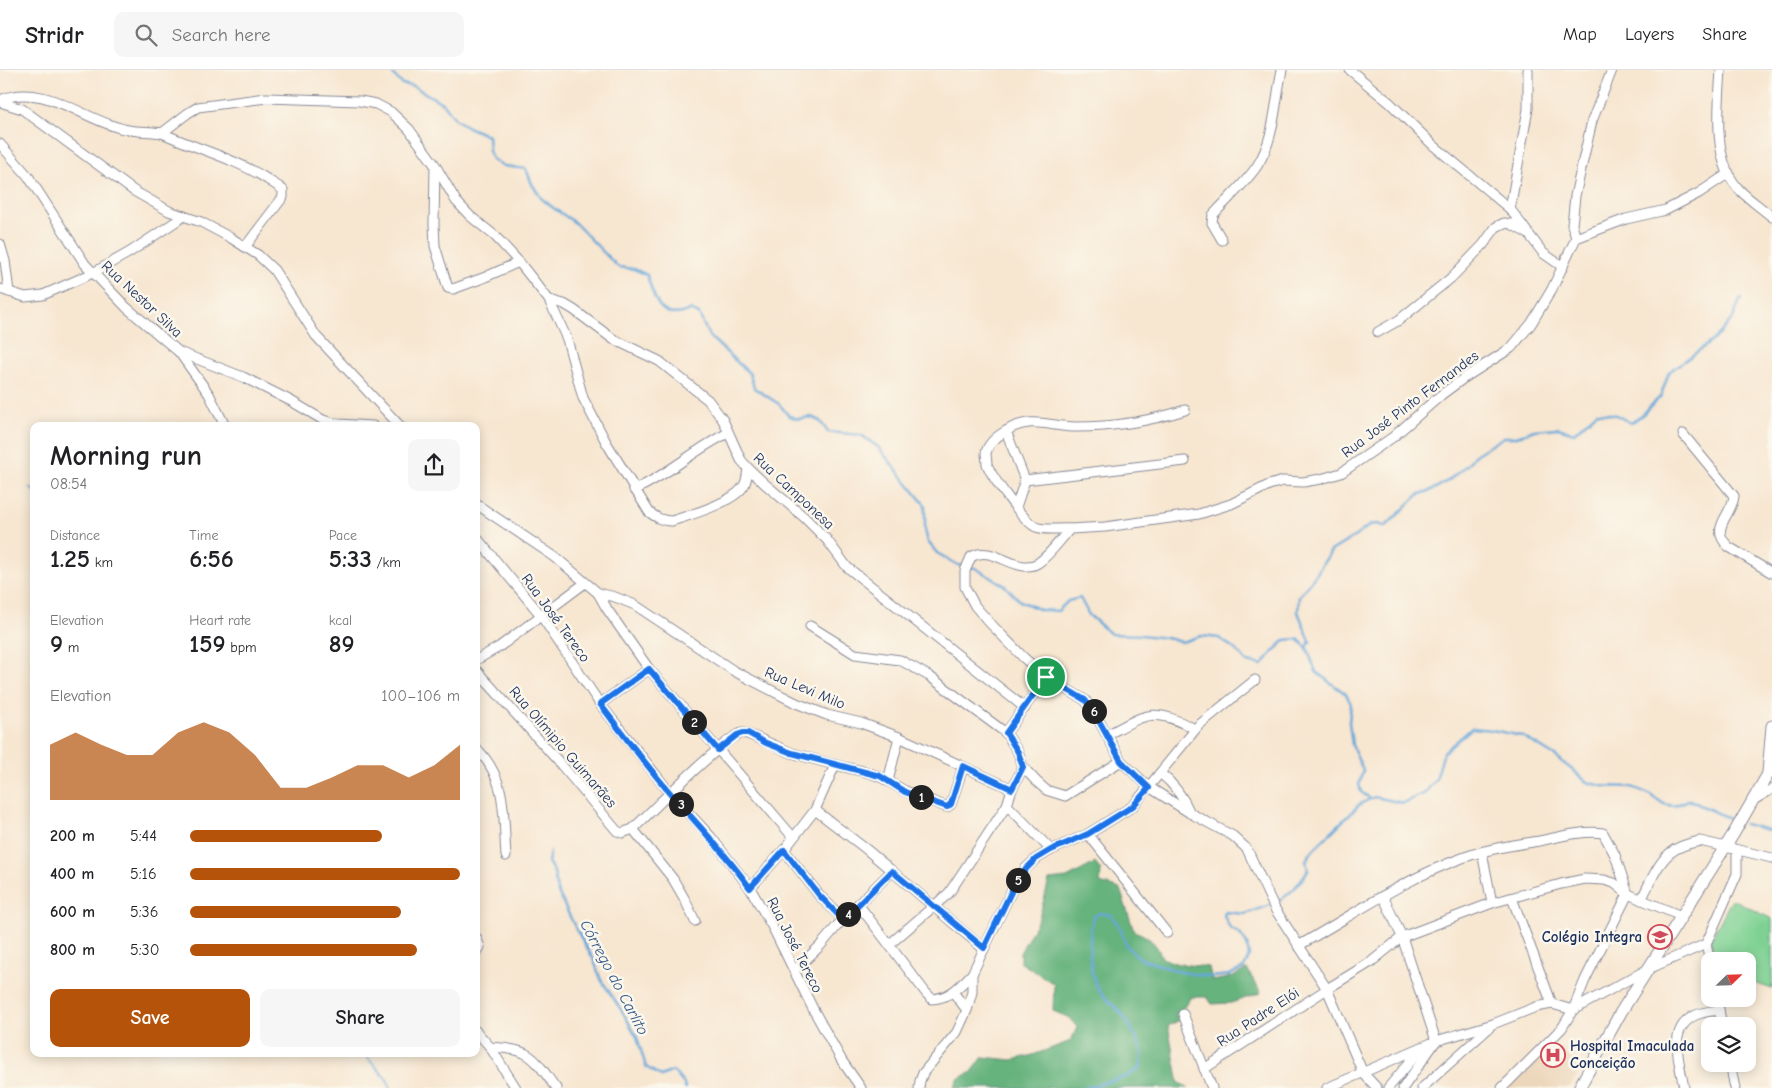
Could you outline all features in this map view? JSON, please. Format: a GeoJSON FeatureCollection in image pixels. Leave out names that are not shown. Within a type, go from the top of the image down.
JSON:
{"type":"FeatureCollection","features":[{"type":"Feature","properties":{"kind":"main road"},"geometry":{"type":"LineString","coordinates":[[1579,1088],[1621,1012],[1771,772],[1772,726]]}},
{"type":"Feature","properties":{"kind":"street"},"geometry":{"type":"LineString","coordinates":[[1222,240],[1212,223],[1213,215],[1252,172],[1266,149],[1282,70]]}},
{"type":"Feature","properties":{"kind":"street"},"geometry":{"type":"LineString","coordinates":[[1350,70],[1390,103],[1452,161],[1510,208],[1543,253],[1563,266]]}},
{"type":"Feature","properties":{"kind":"street"},"geometry":{"type":"LineString","coordinates":[[1510,208],[1528,109],[1528,70]]}},
{"type":"Feature","properties":{"kind":"street"},"geometry":{"type":"LineString","coordinates":[[1612,70],[1592,121],[1575,196],[1572,225],[1576,238],[1626,219],[1666,210],[1699,193],[1729,173]]}},
{"type":"Feature","properties":{"kind":"street"},"geometry":{"type":"LineString","coordinates":[[1721,70],[1718,134],[1723,157],[1736,186],[1772,217]]}},
{"type":"Feature","properties":{"kind":"street"},"geometry":{"type":"LineString","coordinates":[[0,101],[8,96],[25,94],[42,96],[92,118],[124,129],[162,133],[235,161],[260,174],[283,190],[284,197],[245,247]]}},
{"type":"Feature","properties":{"kind":"street"},"geometry":{"type":"LineString","coordinates":[[162,133],[198,107],[266,98],[360,101],[376,104],[392,112],[409,129],[435,165],[456,200],[470,216],[496,236],[549,300],[566,339],[583,398],[634,490],[649,512],[657,518],[672,521],[702,511],[736,495],[744,487],[748,468]]}},
{"type":"Feature","properties":{"kind":"street"},"geometry":{"type":"LineString","coordinates":[[0,101],[22,109],[134,191],[169,211],[201,222],[258,255],[274,270],[316,336],[396,422]]}},
{"type":"Feature","properties":{"kind":"street","name":"Rua Nestor Silva"},"geometry":{"type":"LineString","coordinates":[[0,144],[28,176],[93,274],[126,307],[179,352],[242,377],[323,420],[330,422]]}},
{"type":"Feature","properties":{"kind":"street"},"geometry":{"type":"LineString","coordinates":[[435,165],[434,238],[448,288],[453,289],[519,262]]}},
{"type":"Feature","properties":{"kind":"street"},"geometry":{"type":"LineString","coordinates":[[0,244],[4,260],[4,291],[25,297],[43,295],[93,274],[184,216]]}},
{"type":"Feature","properties":{"kind":"street"},"geometry":{"type":"LineString","coordinates":[[1378,332],[1406,314],[1451,278],[1496,227],[1504,223],[1511,224],[1529,234]]}},
{"type":"Feature","properties":{"kind":"street","name":"Rua José Pinto Fernandes"},"geometry":{"type":"LineString","coordinates":[[1006,431],[994,439],[986,452],[987,464],[1000,488],[1035,527],[1105,527],[1199,514],[1231,504],[1269,485],[1284,481],[1303,482],[1321,479],[1340,473],[1393,437],[1441,395],[1464,378],[1511,348],[1531,324],[1576,238]]}},
{"type":"Feature","properties":{"kind":"street","name":"Rua Camponesa"},"geometry":{"type":"LineString","coordinates":[[549,300],[564,304],[613,339],[659,360],[712,404],[723,420],[741,460],[764,484],[804,517],[827,540],[847,567],[1025,708]]}},
{"type":"Feature","properties":{"kind":"street"},"geometry":{"type":"LineString","coordinates":[[179,352],[209,394],[223,422]]}},
{"type":"Feature","properties":{"kind":"street"},"geometry":{"type":"LineString","coordinates":[[1016,507],[1025,480],[1006,431],[1020,424],[1035,422],[1075,428],[1124,425],[1185,410]]}},
{"type":"Feature","properties":{"kind":"street"},"geometry":{"type":"LineString","coordinates":[[634,490],[658,478],[707,444],[728,432]]}},
{"type":"Feature","properties":{"kind":"street"},"geometry":{"type":"LineString","coordinates":[[1683,434],[1734,496],[1720,528],[1722,541],[1772,573]]}},
{"type":"Feature","properties":{"kind":"street"},"geometry":{"type":"LineString","coordinates":[[1025,480],[1185,461]]}},
{"type":"Feature","properties":{"kind":"street"},"geometry":{"type":"LineString","coordinates":[[480,507],[555,558],[598,593],[649,669],[793,837]]}},
{"type":"Feature","properties":{"kind":"street"},"geometry":{"type":"LineString","coordinates":[[1070,528],[1046,556],[1030,566],[1022,566],[982,553],[971,557],[965,571],[965,587],[975,606],[1024,658],[1046,677],[1085,700],[1093,710],[1121,761],[1149,788],[1242,842],[1247,849],[1269,899],[1327,989],[1363,1073],[1377,1088]]}},
{"type":"Feature","properties":{"kind":"street","name":"Rua José Tereco"},"geometry":{"type":"LineString","coordinates":[[480,542],[540,614],[600,704],[670,793],[711,837],[750,888],[773,928],[842,1061],[862,1088]]}},
{"type":"Feature","properties":{"kind":"street"},"geometry":{"type":"LineString","coordinates":[[480,658],[499,647],[540,614],[585,583]]}},
{"type":"Feature","properties":{"kind":"street","name":"Rua Levi Milo"},"geometry":{"type":"LineString","coordinates":[[598,593],[635,605],[734,671],[796,703],[827,715],[861,723],[899,737],[1012,789]]}},
{"type":"Feature","properties":{"kind":"street"},"geometry":{"type":"LineString","coordinates":[[810,626],[855,654],[889,657],[910,664],[967,703],[1006,733],[1018,752],[1023,767],[1046,790],[1065,796],[1121,761]]}},
{"type":"Feature","properties":{"kind":"street"},"geometry":{"type":"LineString","coordinates":[[600,704],[649,669]]}},
{"type":"Feature","properties":{"kind":"street","name":"Rua Olímipio Guimarães"},"geometry":{"type":"LineString","coordinates":[[480,674],[558,760],[617,830],[626,832],[633,829]]}},
{"type":"Feature","properties":{"kind":"street"},"geometry":{"type":"LineString","coordinates":[[1006,733],[1046,677]]}},
{"type":"Feature","properties":{"kind":"street"},"geometry":{"type":"LineString","coordinates":[[858,904],[932,999],[942,998],[953,992],[972,974],[1013,888],[1026,869],[1036,859],[1051,850],[1088,834],[1133,806],[1195,729],[1255,680]]}},
{"type":"Feature","properties":{"kind":"street"},"geometry":{"type":"LineString","coordinates":[[1107,735],[1138,718],[1160,714],[1195,729]]}},
{"type":"Feature","properties":{"kind":"street"},"geometry":{"type":"LineString","coordinates":[[695,921],[673,879],[633,829],[670,793],[737,735],[748,733],[766,743],[792,753],[872,773],[888,780],[905,792],[947,807],[951,804],[963,766]]}},
{"type":"Feature","properties":{"kind":"street"},"geometry":{"type":"LineString","coordinates":[[888,780],[899,737]]}},
{"type":"Feature","properties":{"kind":"street"},"geometry":{"type":"LineString","coordinates":[[480,753],[489,765],[501,788],[505,814],[506,856]]}},
{"type":"Feature","properties":{"kind":"street"},"geometry":{"type":"LineString","coordinates":[[750,888],[784,850],[815,810],[835,765]]}},
{"type":"Feature","properties":{"kind":"street"},"geometry":{"type":"LineString","coordinates":[[890,944],[949,893],[1007,805],[1012,789],[1023,767]]}},
{"type":"Feature","properties":{"kind":"street"},"geometry":{"type":"LineString","coordinates":[[1160,773],[1179,793],[1190,813]]}},
{"type":"Feature","properties":{"kind":"street"},"geometry":{"type":"LineString","coordinates":[[1750,805],[1772,789]]}},
{"type":"Feature","properties":{"kind":"street"},"geometry":{"type":"LineString","coordinates":[[1007,805],[1051,850]]}},
{"type":"Feature","properties":{"kind":"street"},"geometry":{"type":"LineString","coordinates":[[815,810],[935,906],[984,948]]}},
{"type":"Feature","properties":{"kind":"street"},"geometry":{"type":"LineString","coordinates":[[1298,946],[1383,896],[1434,869],[1482,852],[1566,835],[1603,833],[1615,855],[1628,894],[1585,980],[1573,1010],[1562,1028],[1502,1088]]}},
{"type":"Feature","properties":{"kind":"street"},"geometry":{"type":"LineString","coordinates":[[1088,834],[1167,933]]}},
{"type":"Feature","properties":{"kind":"street"},"geometry":{"type":"LineString","coordinates":[[1641,900],[1671,852],[1700,841],[1772,858]]}},
{"type":"Feature","properties":{"kind":"street"},"geometry":{"type":"LineString","coordinates":[[784,850],[819,895],[843,920]]}},
{"type":"Feature","properties":{"kind":"street"},"geometry":{"type":"LineString","coordinates":[[1708,952],[1706,944],[1737,874],[1737,850]]}},
{"type":"Feature","properties":{"kind":"street"},"geometry":{"type":"LineString","coordinates":[[1482,852],[1492,903]]}},
{"type":"Feature","properties":{"kind":"street"},"geometry":{"type":"LineString","coordinates":[[794,971],[892,871]]}},
{"type":"Feature","properties":{"kind":"street"},"geometry":{"type":"LineString","coordinates":[[1402,936],[1492,903],[1585,879],[1604,880],[1614,883],[1628,894],[1682,916]]}},
{"type":"Feature","properties":{"kind":"street"},"geometry":{"type":"LineString","coordinates":[[1383,896],[1402,936],[1436,1041]]}},
{"type":"Feature","properties":{"kind":"street"},"geometry":{"type":"LineString","coordinates":[[1512,898],[1552,1004]]}},
{"type":"Feature","properties":{"kind":"street","name":"Rua Padre Elói"},"geometry":{"type":"LineString","coordinates":[[1204,1069],[1372,962],[1402,936]]}},
{"type":"Feature","properties":{"kind":"street"},"geometry":{"type":"LineString","coordinates":[[1327,1088],[1340,1086],[1363,1073],[1436,1041],[1493,1024],[1536,1007],[1552,1004],[1573,1010],[1648,969],[1706,944]]}},
{"type":"Feature","properties":{"kind":"street"},"geometry":{"type":"LineString","coordinates":[[919,1088],[923,1073],[957,1032],[967,1010],[972,992],[972,974]]}},
{"type":"Feature","properties":{"kind":"street"},"geometry":{"type":"LineString","coordinates":[[953,992],[967,1010]]}},
{"type":"Feature","properties":{"kind":"street"},"geometry":{"type":"LineString","coordinates":[[1684,1088],[1676,1039],[1678,1030],[1696,1014],[1719,1010],[1720,1017]]}},
{"type":"Feature","properties":{"kind":"street"},"geometry":{"type":"LineString","coordinates":[[1183,1014],[1212,1088]]}},
{"type":"Feature","properties":{"kind":"street"},"geometry":{"type":"LineString","coordinates":[[1422,1088],[1493,1024]]}},
{"type":"Feature","properties":{"kind":"street"},"geometry":{"type":"LineString","coordinates":[[480,1036],[490,1047],[516,1088]]}},
{"type":"Feature","properties":{"kind":"street"},"geometry":{"type":"LineString","coordinates":[[1403,1088],[1436,1041]]}},
{"type":"Feature","properties":{"kind":"street"},"geometry":{"type":"LineString","coordinates":[[490,1047],[525,1053],[533,1059],[556,1088]]}},
{"type":"Feature","properties":{"kind":"street"},"geometry":{"type":"LineString","coordinates":[[1388,1088],[1422,1048]]}},
{"type":"Feature","properties":{"kind":"street"},"geometry":{"type":"LineString","coordinates":[[1732,1072],[1735,1088]]}},
{"type":"Feature","properties":{"kind":"shaded area","name":"Hospital Imaculada Conceição"},"geometry":{"type":"Polygon","coordinates":[[[1550,1042],[1583,1068],[1569,1088],[1509,1088],[1550,1042]]]}},
{"type":"Feature","properties":{"kind":"green space"},"geometry":{"type":"Polygon","coordinates":[[[1095,863],[1101,871],[1100,883],[1120,889],[1134,931],[1144,935],[1151,941],[1162,958],[1178,964],[1209,967],[1212,981],[1233,977],[1247,969],[1261,993],[1231,1003],[1212,1004],[1207,997],[1191,997],[1180,1013],[1182,1019],[1168,1026],[1179,1083],[1187,1088],[954,1088],[958,1079],[972,1072],[983,1057],[1012,1060],[1033,1055],[1071,1041],[1077,1027],[1070,1018],[1053,1011],[1054,984],[1020,962],[1020,953],[1039,918],[1049,880],[1067,878],[1095,863]]]}},
{"type":"Feature","properties":{"kind":"green space"},"geometry":{"type":"Polygon","coordinates":[[[1732,899],[1772,919],[1772,989],[1756,984],[1756,952],[1713,952],[1711,939],[1732,899]]]}},
{"type":"Feature","properties":{"kind":"waterway"},"geometry":{"type":"LineString","coordinates":[[355,70],[373,70]]}},
{"type":"Feature","properties":{"kind":"waterway"},"geometry":{"type":"LineString","coordinates":[[385,70],[390,71],[402,84],[413,86],[444,104],[455,119],[488,136],[489,151],[492,159],[504,166],[526,169],[532,184],[541,198],[574,222],[618,267],[634,269],[647,275],[652,292],[665,311],[672,314],[690,310],[699,314],[709,336],[750,374],[754,388],[779,404],[789,416],[798,419],[811,417],[820,421],[828,432],[861,435],[878,447],[925,505],[925,530],[928,542],[937,553],[958,565],[965,566]]}},
{"type":"Feature","properties":{"kind":"waterway"},"geometry":{"type":"LineString","coordinates":[[1307,648],[1310,641],[1298,612],[1299,596],[1331,551],[1370,525],[1378,524],[1385,527],[1418,495],[1434,489],[1449,480],[1467,465],[1475,455],[1504,437],[1517,437],[1534,430],[1558,428],[1574,433],[1597,412],[1616,415],[1631,423],[1661,396],[1669,372],[1715,339],[1733,318],[1741,298]]}},
{"type":"Feature","properties":{"kind":"waterway"},"geometry":{"type":"LineString","coordinates":[[970,567],[1004,585],[1020,601],[1041,610],[1058,611],[1068,601],[1080,598],[1089,615],[1111,634],[1141,635],[1182,642],[1201,636],[1219,638],[1236,650],[1247,662],[1262,665],[1285,640],[1298,639],[1307,648],[1316,672],[1346,694],[1351,704],[1349,722],[1352,745],[1363,770],[1359,784],[1361,792],[1371,799]]}},
{"type":"Feature","properties":{"kind":"waterway"},"geometry":{"type":"LineString","coordinates":[[1275,903],[1290,893],[1301,880],[1308,870],[1306,860],[1313,850],[1360,804],[1374,797],[1403,803],[1425,793],[1436,779],[1444,752],[1472,728],[1522,736],[1555,756],[1587,782],[1602,786],[1632,787],[1649,794],[1664,804],[1674,806],[1689,800],[1737,822]]}},
{"type":"Feature","properties":{"kind":"waterway"},"geometry":{"type":"LineString","coordinates":[[1744,824],[1772,831]]}},
{"type":"Feature","properties":{"kind":"waterway","name":"Córrego do Carlito"},"geometry":{"type":"LineString","coordinates":[[550,852],[548,862],[554,872],[557,890],[594,960],[600,978],[637,1037],[646,1067],[661,1076],[673,1071],[685,1088]]}},
{"type":"Feature","properties":{"kind":"waterway"},"geometry":{"type":"LineString","coordinates":[[1085,1088],[1128,1076],[1140,1068],[1142,1056],[1138,1042],[1128,1023],[1096,986],[1091,966],[1090,949],[1093,917],[1100,913],[1111,915],[1120,928],[1127,947],[1141,959],[1181,972],[1212,977],[1229,975],[1244,968],[1249,956],[1247,944],[1240,934],[1230,928],[1224,916],[1225,912],[1245,914],[1270,905]]}},
{"type":"Feature","properties":{"kind":"waterway"},"geometry":{"type":"LineString","coordinates":[[367,1057],[386,1078],[391,1088]]}},
{"type":"Feature","properties":{"kind":"place","name":"Colégio Integra"},"geometry":{"type":"Point","coordinates":[1660,937]}},
{"type":"Feature","properties":{"kind":"place","name":"Hospital Imaculada Conceição"},"geometry":{"type":"Point","coordinates":[1553,1055]}},
{"type":"Feature","properties":{"kind":"route"},"geometry":{"type":"LineString","coordinates":[[649,669],[718,750],[737,735],[748,733],[766,743],[792,753],[872,773],[905,792],[947,807],[951,804],[963,766],[1012,789],[1023,767],[1018,752],[1006,733],[1046,677],[1085,700],[1093,710],[1121,761],[1149,788],[1133,806],[1106,824],[1036,859],[1026,869],[1013,888],[984,948],[892,871],[843,920],[819,895],[784,850],[750,888],[711,837],[670,793],[600,704],[649,669]]}}]}
